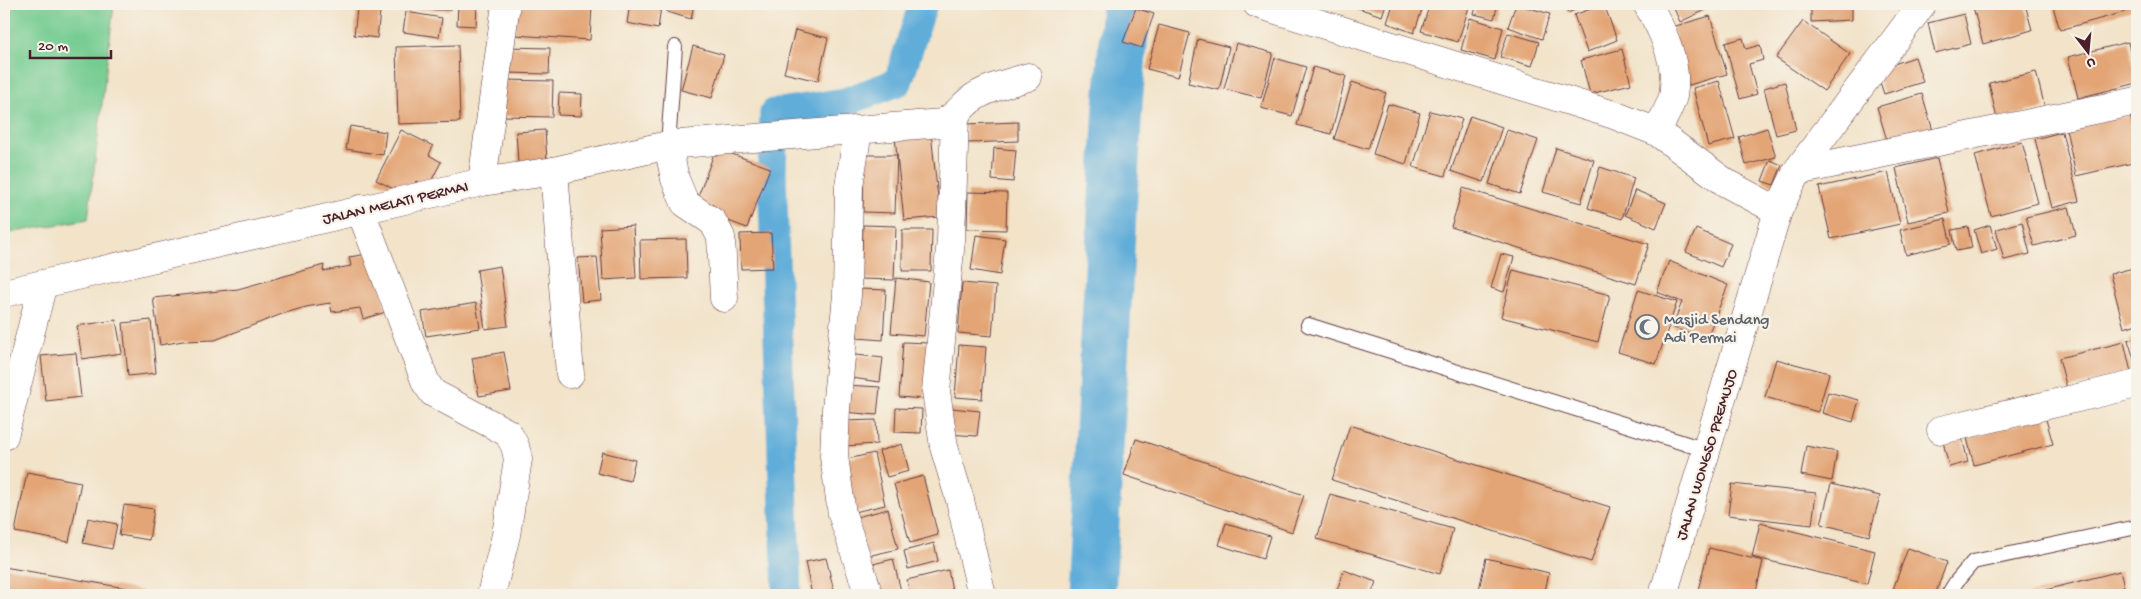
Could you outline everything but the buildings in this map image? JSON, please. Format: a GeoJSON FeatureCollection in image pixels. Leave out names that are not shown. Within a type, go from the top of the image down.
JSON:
{"type":"FeatureCollection","features":[{"type":"Feature","properties":{"kind":"street"},"geometry":{"type":"LineString","coordinates":[[482,182],[506,4]]}},
{"type":"Feature","properties":{"kind":"street"},"geometry":{"type":"LineString","coordinates":[[1257,4],[1614,115],[1657,132],[1726,183],[1778,210]]}},
{"type":"Feature","properties":{"kind":"street"},"geometry":{"type":"LineString","coordinates":[[1647,4],[1664,32],[1674,77],[1673,97],[1657,132]]}},
{"type":"Feature","properties":{"kind":"street","name":"JALAN WONGSO PREMUJO"},"geometry":{"type":"LineString","coordinates":[[1663,595],[1778,210],[1797,170],[1922,4]]}},
{"type":"Feature","properties":{"kind":"street"},"geometry":{"type":"LineString","coordinates":[[869,595],[842,514],[834,456],[836,409],[847,295],[849,186],[858,130],[942,123],[956,116],[970,100],[985,92],[1028,77]]}},
{"type":"Feature","properties":{"kind":"street"},"geometry":{"type":"LineString","coordinates":[[1797,170],[2137,101]]}},
{"type":"Feature","properties":{"kind":"street"},"geometry":{"type":"LineString","coordinates":[[956,116],[951,240],[936,391],[944,446],[960,500],[982,595]]}},
{"type":"Feature","properties":{"kind":"street","name":"JALAN MELATI PERMAI"},"geometry":{"type":"LineString","coordinates":[[4,294],[360,209],[482,182],[554,170],[668,145],[858,130]]}},
{"type":"Feature","properties":{"kind":"street"},"geometry":{"type":"LineString","coordinates":[[668,145],[675,179],[685,203],[713,222],[721,237],[724,298]]}},
{"type":"Feature","properties":{"kind":"street"},"geometry":{"type":"LineString","coordinates":[[554,170],[570,374]]}},
{"type":"Feature","properties":{"kind":"street"},"geometry":{"type":"LineString","coordinates":[[360,209],[426,383],[434,393],[508,433],[515,446],[518,459],[506,535],[491,595]]}},
{"type":"Feature","properties":{"kind":"street"},"geometry":{"type":"LineString","coordinates":[[4,436],[43,284]]}},
{"type":"Feature","properties":{"kind":"street"},"geometry":{"type":"LineString","coordinates":[[1940,430],[2137,384]]}},
{"type":"Feature","properties":{"kind":"lane"},"geometry":{"type":"LineString","coordinates":[[668,145],[675,48]]}},
{"type":"Feature","properties":{"kind":"lane"},"geometry":{"type":"LineString","coordinates":[[1308,325],[1706,450]]}},
{"type":"Feature","properties":{"kind":"lane"},"geometry":{"type":"LineString","coordinates":[[1948,595],[1973,562],[2137,527]]}},
{"type":"Feature","properties":{"kind":"green space"},"geometry":{"type":"Polygon","coordinates":[[[4,4],[114,4],[88,219],[4,234],[4,4]]]}},
{"type":"Feature","properties":{"kind":"waterway"},"geometry":{"type":"LineString","coordinates":[[787,595],[772,172],[774,113],[845,102],[898,82],[923,4]]}},
{"type":"Feature","properties":{"kind":"waterway"},"geometry":{"type":"LineString","coordinates":[[1091,595],[1118,105],[1126,4]]}},
{"type":"Feature","properties":{"kind":"place","name":"Masjid Sendang Adi Permai"},"geometry":{"type":"Point","coordinates":[1647,327]}}]}
